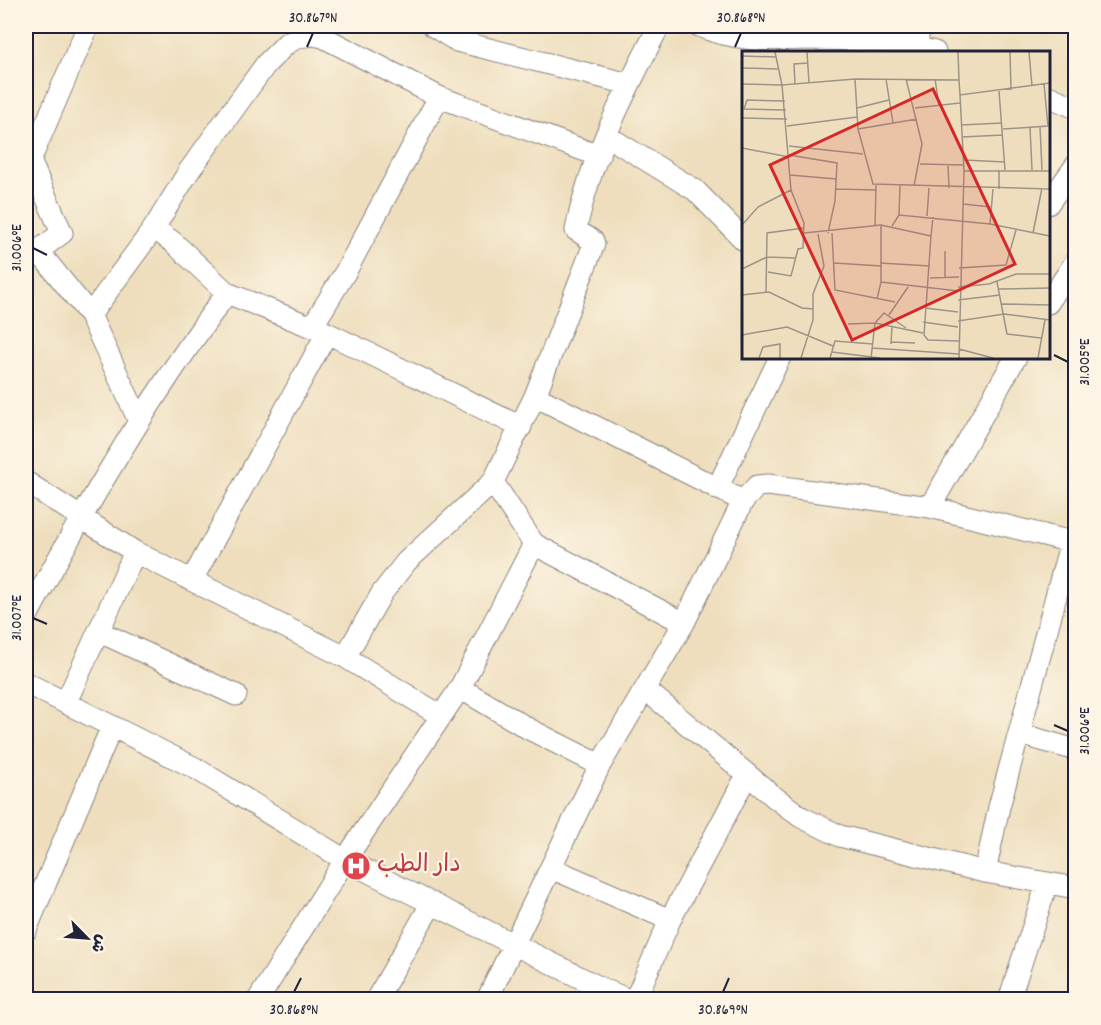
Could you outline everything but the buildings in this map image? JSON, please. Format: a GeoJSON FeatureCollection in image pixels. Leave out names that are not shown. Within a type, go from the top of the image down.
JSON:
{"type":"FeatureCollection","features":[{"type":"Feature","properties":{"kind":"street"},"geometry":{"type":"LineString","coordinates":[[88,26],[27,164],[62,233],[32,256],[90,315],[139,421]]}},
{"type":"Feature","properties":{"kind":"street"},"geometry":{"type":"LineString","coordinates":[[433,26],[457,41],[629,84]]}},
{"type":"Feature","properties":{"kind":"street"},"geometry":{"type":"LineString","coordinates":[[345,657],[382,593],[406,562],[493,482],[521,427],[594,244],[576,230],[599,156],[629,84],[659,26]]}},
{"type":"Feature","properties":{"kind":"street"},"geometry":{"type":"LineString","coordinates":[[699,26],[720,34],[748,39],[848,40],[926,50],[918,26]]}},
{"type":"Feature","properties":{"kind":"street"},"geometry":{"type":"LineString","coordinates":[[90,315],[154,228],[189,171],[266,64],[288,43],[299,37],[312,35],[323,37],[439,97],[599,156]]}},
{"type":"Feature","properties":{"kind":"street"},"geometry":{"type":"LineString","coordinates":[[192,580],[320,330],[352,261],[439,97]]}},
{"type":"Feature","properties":{"kind":"street"},"geometry":{"type":"LineString","coordinates":[[1050,97],[1076,108]]}},
{"type":"Feature","properties":{"kind":"street"},"geometry":{"type":"LineString","coordinates":[[607,136],[683,181],[742,238]]}},
{"type":"Feature","properties":{"kind":"street"},"geometry":{"type":"LineString","coordinates":[[1050,201],[1076,165]]}},
{"type":"Feature","properties":{"kind":"street"},"geometry":{"type":"LineString","coordinates":[[154,228],[174,243],[227,293],[320,330],[521,427]]}},
{"type":"Feature","properties":{"kind":"street"},"geometry":{"type":"LineString","coordinates":[[1050,300],[1076,261]]}},
{"type":"Feature","properties":{"kind":"street"},"geometry":{"type":"LineString","coordinates":[[26,618],[79,518],[192,340],[227,293]]}},
{"type":"Feature","properties":{"kind":"street"},"geometry":{"type":"LineString","coordinates":[[717,489],[780,358]]}},
{"type":"Feature","properties":{"kind":"street"},"geometry":{"type":"LineString","coordinates":[[930,507],[1015,358]]}},
{"type":"Feature","properties":{"kind":"street"},"geometry":{"type":"LineString","coordinates":[[535,396],[743,501]]}},
{"type":"Feature","properties":{"kind":"street"},"geometry":{"type":"LineString","coordinates":[[26,482],[135,552],[345,657],[441,716]]}},
{"type":"Feature","properties":{"kind":"street"},"geometry":{"type":"LineString","coordinates":[[493,482],[534,544],[684,623]]}},
{"type":"Feature","properties":{"kind":"street"},"geometry":{"type":"LineString","coordinates":[[487,999],[600,765],[684,623],[743,501],[757,486],[768,484],[930,507],[1073,542],[999,807],[985,872]]}},
{"type":"Feature","properties":{"kind":"street"},"geometry":{"type":"LineString","coordinates":[[268,996],[345,860],[460,688],[534,544]]}},
{"type":"Feature","properties":{"kind":"street"},"geometry":{"type":"LineString","coordinates":[[66,702],[135,552]]}},
{"type":"Feature","properties":{"kind":"street"},"geometry":{"type":"LineString","coordinates":[[100,632],[236,695]]}},
{"type":"Feature","properties":{"kind":"street"},"geometry":{"type":"LineString","coordinates":[[26,683],[195,768],[345,860],[515,944],[601,994],[629,999]]}},
{"type":"Feature","properties":{"kind":"street"},"geometry":{"type":"LineString","coordinates":[[460,688],[529,729],[600,765]]}},
{"type":"Feature","properties":{"kind":"street"},"geometry":{"type":"LineString","coordinates":[[646,690],[801,817],[840,836],[985,872],[1076,888]]}},
{"type":"Feature","properties":{"kind":"street"},"geometry":{"type":"LineString","coordinates":[[26,930],[112,726]]}},
{"type":"Feature","properties":{"kind":"street"},"geometry":{"type":"LineString","coordinates":[[1020,734],[1076,750]]}},
{"type":"Feature","properties":{"kind":"street"},"geometry":{"type":"LineString","coordinates":[[635,999],[670,920],[747,775]]}},
{"type":"Feature","properties":{"kind":"street"},"geometry":{"type":"LineString","coordinates":[[551,868],[670,920]]}},
{"type":"Feature","properties":{"kind":"street"},"geometry":{"type":"LineString","coordinates":[[1009,999],[1047,884]]}},
{"type":"Feature","properties":{"kind":"street"},"geometry":{"type":"LineString","coordinates":[[376,999],[432,903]]}},
{"type":"Feature","properties":{"kind":"street"},"geometry":{"type":"LineString","coordinates":[[26,995],[31,999]]}},
{"type":"Feature","properties":{"kind":"place","name":"دار الطب"},"geometry":{"type":"Point","coordinates":[356,866]}}]}
